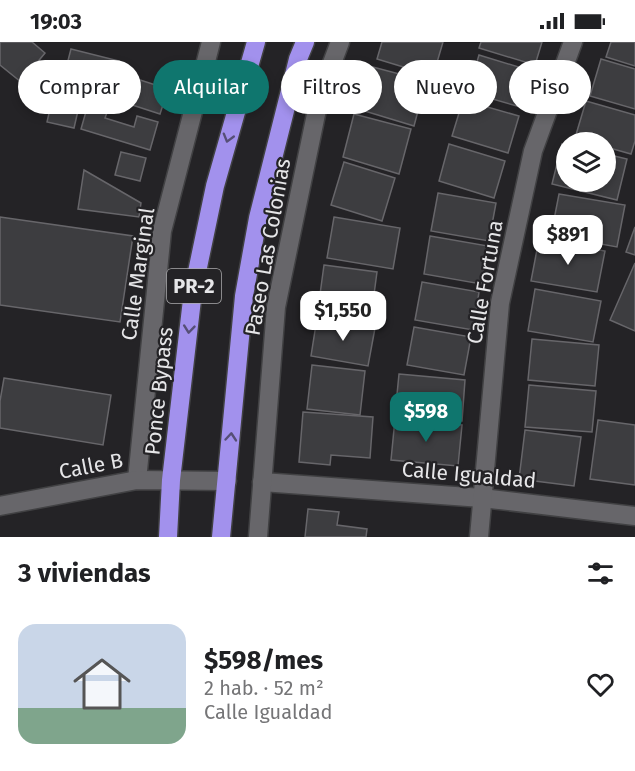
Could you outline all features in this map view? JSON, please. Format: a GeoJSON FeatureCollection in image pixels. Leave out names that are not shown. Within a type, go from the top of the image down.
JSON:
{"type":"FeatureCollection","features":[{"type":"Feature","properties":{"kind":"highway","name":"Ponce Bypass"},"geometry":{"type":"LineString","coordinates":[[168,537],[171,480],[193,291],[215,186],[256,42]]}},
{"type":"Feature","properties":{"kind":"highway","name":"PR-2"},"geometry":{"type":"LineString","coordinates":[[221,537],[244,296],[258,218],[298,59],[305,42]]}},
{"type":"Feature","properties":{"kind":"street","name":"Calle Marginal"},"geometry":{"type":"LineString","coordinates":[[137,480],[162,231],[210,42]]}},
{"type":"Feature","properties":{"kind":"street","name":"Paseo Las Colonias"},"geometry":{"type":"LineString","coordinates":[[258,537],[276,307],[320,95],[340,42]]}},
{"type":"Feature","properties":{"kind":"street","name":"Calle Fortuna"},"geometry":{"type":"LineString","coordinates":[[479,537],[500,303],[533,151],[573,42]]}},
{"type":"Feature","properties":{"kind":"street","name":"Calle B"},"geometry":{"type":"LineString","coordinates":[[0,506],[137,480],[226,481]]}},
{"type":"Feature","properties":{"kind":"street","name":"Calle Igualdad"},"geometry":{"type":"LineString","coordinates":[[262,482],[482,498],[635,516]]}},
{"type":"Feature","properties":{"kind":"building"},"geometry":{"type":"Polygon","coordinates":[[[0,42],[32,42],[45,53],[39,60],[18,60],[18,80],[0,65],[0,42]]]}},
{"type":"Feature","properties":{"kind":"building"},"geometry":{"type":"Polygon","coordinates":[[[382,42],[443,42],[438,60],[394,60],[394,64],[377,59],[382,42]]]}},
{"type":"Feature","properties":{"kind":"building"},"geometry":{"type":"Polygon","coordinates":[[[481,42],[542,42],[537,60],[519,60],[479,48],[481,42]]]}},
{"type":"Feature","properties":{"kind":"building"},"geometry":{"type":"Polygon","coordinates":[[[611,42],[635,42],[635,66],[606,57],[611,42]]]}},
{"type":"Feature","properties":{"kind":"building"},"geometry":{"type":"Polygon","coordinates":[[[71,49],[115,60],[68,60],[71,49]]]}},
{"type":"Feature","properties":{"kind":"building"},"geometry":{"type":"Polygon","coordinates":[[[479,55],[495,60],[478,60],[479,55]]]}},
{"type":"Feature","properties":{"kind":"building"},"geometry":{"type":"Polygon","coordinates":[[[601,59],[635,69],[635,109],[591,96],[601,59]]]}},
{"type":"Feature","properties":{"kind":"building"},"geometry":{"type":"Polygon","coordinates":[[[497,60],[509,64],[509,104],[497,100],[497,60]]]}},
{"type":"Feature","properties":{"kind":"building"},"geometry":{"type":"Polygon","coordinates":[[[382,69],[394,73],[394,114],[417,114],[414,126],[374,114],[382,114],[382,69]]]}},
{"type":"Feature","properties":{"kind":"building"},"geometry":{"type":"Polygon","coordinates":[[[141,80],[153,84],[153,112],[141,108],[141,80]]]}},
{"type":"Feature","properties":{"kind":"building"},"geometry":{"type":"Polygon","coordinates":[[[591,102],[635,115],[635,141],[631,154],[616,150],[616,132],[577,132],[582,114],[591,114],[591,102]]]}},
{"type":"Feature","properties":{"kind":"building"},"geometry":{"type":"Polygon","coordinates":[[[497,110],[519,116],[508,153],[452,136],[459,114],[497,114],[497,110]]]}},
{"type":"Feature","properties":{"kind":"building"},"geometry":{"type":"Polygon","coordinates":[[[49,114],[77,114],[74,128],[47,122],[49,114]]]}},
{"type":"Feature","properties":{"kind":"building"},"geometry":{"type":"Polygon","coordinates":[[[85,114],[106,114],[105,118],[134,127],[137,116],[158,122],[150,150],[81,129],[85,114]]]}},
{"type":"Feature","properties":{"kind":"building"},"geometry":{"type":"Polygon","coordinates":[[[354,114],[411,129],[399,174],[343,157],[354,114]]]}},
{"type":"Feature","properties":{"kind":"building"},"geometry":{"type":"Polygon","coordinates":[[[449,144],[505,161],[494,198],[439,181],[449,144]]]}},
{"type":"Feature","properties":{"kind":"building"},"geometry":{"type":"Polygon","coordinates":[[[121,152],[146,158],[140,181],[115,175],[121,152]]]}},
{"type":"Feature","properties":{"kind":"building"},"geometry":{"type":"Polygon","coordinates":[[[616,156],[627,159],[617,200],[584,192],[616,192],[616,156]]]}},
{"type":"Feature","properties":{"kind":"building"},"geometry":{"type":"Polygon","coordinates":[[[344,162],[395,178],[382,221],[331,205],[344,162]]]}},
{"type":"Feature","properties":{"kind":"building"},"geometry":{"type":"Polygon","coordinates":[[[556,168],[556,185],[552,184],[556,168]]]}},
{"type":"Feature","properties":{"kind":"building"},"geometry":{"type":"Polygon","coordinates":[[[84,170],[141,203],[139,217],[78,209],[84,170]]]}},
{"type":"Feature","properties":{"kind":"building"},"geometry":{"type":"Polygon","coordinates":[[[438,193],[496,203],[489,241],[431,231],[438,193]]]}},
{"type":"Feature","properties":{"kind":"building"},"geometry":{"type":"Polygon","coordinates":[[[559,194],[625,205],[617,247],[551,235],[559,194]]]}},
{"type":"Feature","properties":{"kind":"building"},"geometry":{"type":"Polygon","coordinates":[[[0,217],[133,236],[120,322],[0,305],[0,217]]]}},
{"type":"Feature","properties":{"kind":"building"},"geometry":{"type":"Polygon","coordinates":[[[334,217],[400,228],[393,269],[327,258],[334,217]]]}},
{"type":"Feature","properties":{"kind":"building"},"geometry":{"type":"Polygon","coordinates":[[[635,227],[635,255],[626,252],[635,227]]]}},
{"type":"Feature","properties":{"kind":"building"},"geometry":{"type":"Polygon","coordinates":[[[430,236],[488,246],[481,284],[424,274],[430,236]]]}},
{"type":"Feature","properties":{"kind":"building"},"geometry":{"type":"Polygon","coordinates":[[[539,239],[605,251],[597,292],[531,281],[539,239]]]}},
{"type":"Feature","properties":{"kind":"building"},"geometry":{"type":"Polygon","coordinates":[[[635,263],[635,331],[610,320],[635,263]]]}},
{"type":"Feature","properties":{"kind":"building"},"geometry":{"type":"Polygon","coordinates":[[[324,265],[377,272],[371,317],[318,309],[324,265]]]}},
{"type":"Feature","properties":{"kind":"building"},"geometry":{"type":"Polygon","coordinates":[[[422,282],[479,292],[473,330],[415,320],[422,282]]]}},
{"type":"Feature","properties":{"kind":"building"},"geometry":{"type":"Polygon","coordinates":[[[535,289],[601,301],[593,342],[528,331],[535,289]]]}},
{"type":"Feature","properties":{"kind":"building"},"geometry":{"type":"Polygon","coordinates":[[[317,318],[375,328],[368,366],[311,356],[317,318]]]}},
{"type":"Feature","properties":{"kind":"building"},"geometry":{"type":"Polygon","coordinates":[[[414,327],[471,337],[464,375],[407,365],[414,327]]]}},
{"type":"Feature","properties":{"kind":"building"},"geometry":{"type":"Polygon","coordinates":[[[532,339],[599,345],[595,386],[528,380],[532,339]]]}},
{"type":"Feature","properties":{"kind":"building"},"geometry":{"type":"Polygon","coordinates":[[[312,365],[365,371],[360,415],[307,409],[312,365]]]}},
{"type":"Feature","properties":{"kind":"building"},"geometry":{"type":"Polygon","coordinates":[[[399,374],[465,380],[462,421],[395,415],[399,374]]]}},
{"type":"Feature","properties":{"kind":"building"},"geometry":{"type":"Polygon","coordinates":[[[4,378],[111,395],[103,445],[0,428],[0,401],[4,378]]]}},
{"type":"Feature","properties":{"kind":"building"},"geometry":{"type":"Polygon","coordinates":[[[529,385],[596,391],[592,432],[525,427],[529,385]]]}},
{"type":"Feature","properties":{"kind":"building"},"geometry":{"type":"Polygon","coordinates":[[[303,412],[373,417],[370,458],[331,455],[330,465],[299,462],[303,412]]]}},
{"type":"Feature","properties":{"kind":"building"},"geometry":{"type":"Polygon","coordinates":[[[395,419],[462,425],[458,466],[391,460],[395,419]]]}},
{"type":"Feature","properties":{"kind":"building"},"geometry":{"type":"Polygon","coordinates":[[[598,420],[635,425],[635,485],[590,479],[598,420]]]}},
{"type":"Feature","properties":{"kind":"building"},"geometry":{"type":"Polygon","coordinates":[[[525,430],[581,437],[574,486],[519,479],[525,430]]]}},
{"type":"Feature","properties":{"kind":"building"},"geometry":{"type":"Polygon","coordinates":[[[308,509],[339,512],[337,525],[367,529],[366,537],[305,537],[308,509]]]}}]}
